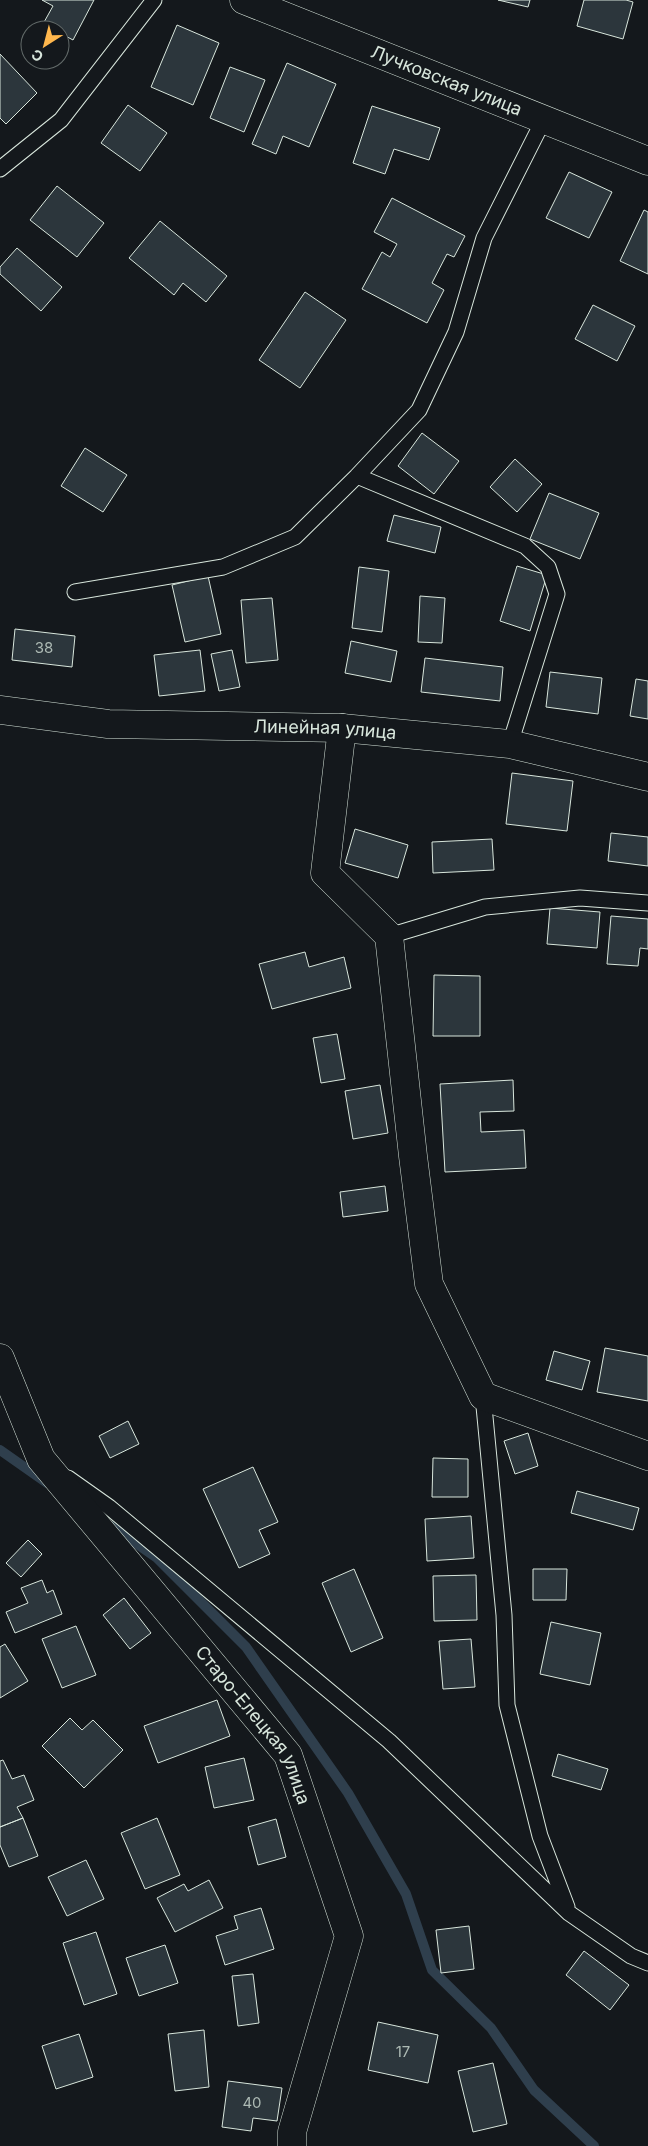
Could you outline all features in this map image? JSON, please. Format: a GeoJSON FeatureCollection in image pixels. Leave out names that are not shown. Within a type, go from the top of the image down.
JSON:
{"type":"FeatureCollection","features":[{"type":"Feature","properties":{"kind":"street","name":"Лучковская улица"},"geometry":{"type":"LineString","coordinates":[[244,0],[648,161]]}},
{"type":"Feature","properties":{"kind":"street","name":"Линейная улица"},"geometry":{"type":"LineString","coordinates":[[0,710],[108,724],[342,728],[510,744],[648,777]]}},
{"type":"Feature","properties":{"kind":"street"},"geometry":{"type":"LineString","coordinates":[[342,728],[325,873],[389,936],[429,1284],[483,1396],[648,1456]]}},
{"type":"Feature","properties":{"kind":"street","name":"Старо-Елецкая улица"},"geometry":{"type":"LineString","coordinates":[[0,1358],[41,1459],[288,1755],[349,1936],[292,2132],[292,2146]]}},
{"type":"Feature","properties":{"kind":"lane"},"geometry":{"type":"LineString","coordinates":[[0,169],[61,120],[154,0]]}},
{"type":"Feature","properties":{"kind":"lane"},"geometry":{"type":"LineString","coordinates":[[75,592],[223,567],[294,537],[357,476],[419,410],[456,332],[484,238],[544,119]]}},
{"type":"Feature","properties":{"kind":"lane"},"geometry":{"type":"LineString","coordinates":[[357,476],[525,546],[548,567],[557,594],[510,744]]}},
{"type":"Feature","properties":{"kind":"lane"},"geometry":{"type":"LineString","coordinates":[[389,936],[485,907],[580,898],[648,902]]}},
{"type":"Feature","properties":{"kind":"lane"},"geometry":{"type":"LineString","coordinates":[[483,1396],[504,1615],[507,1705],[540,1836],[570,1913]]}},
{"type":"Feature","properties":{"kind":"lane"},"geometry":{"type":"LineString","coordinates":[[41,1459],[109,1507],[389,1742],[570,1913],[631,1956],[648,1963]]}},
{"type":"Feature","properties":{"kind":"building"},"geometry":{"type":"Polygon","coordinates":[[[42,0],[94,0],[73,40],[70,38],[70,20],[45,20],[53,6],[42,0]]]}},
{"type":"Feature","properties":{"kind":"building"},"geometry":{"type":"Polygon","coordinates":[[[498,0],[530,0],[528,7],[498,0]]]}},
{"type":"Feature","properties":{"kind":"building"},"geometry":{"type":"Polygon","coordinates":[[[584,0],[626,0],[633,2],[623,39],[577,26],[584,0]]]}},
{"type":"Feature","properties":{"kind":"building"},"geometry":{"type":"Polygon","coordinates":[[[177,25],[219,43],[193,105],[151,87],[177,25]]]}},
{"type":"Feature","properties":{"kind":"building"},"geometry":{"type":"Polygon","coordinates":[[[0,54],[37,93],[6,124],[0,118],[0,54]]]}},
{"type":"Feature","properties":{"kind":"building"},"geometry":{"type":"Polygon","coordinates":[[[287,63],[336,84],[309,147],[283,136],[276,154],[252,144],[287,63]]]}},
{"type":"Feature","properties":{"kind":"building"},"geometry":{"type":"Polygon","coordinates":[[[230,67],[265,80],[244,132],[210,118],[230,67]]]}},
{"type":"Feature","properties":{"kind":"building"},"geometry":{"type":"Polygon","coordinates":[[[128,105],[167,133],[140,171],[101,143],[128,105]]]}},
{"type":"Feature","properties":{"kind":"building"},"geometry":{"type":"Polygon","coordinates":[[[372,106],[440,128],[429,160],[394,149],[385,174],[353,163],[372,106]]]}},
{"type":"Feature","properties":{"kind":"building"},"geometry":{"type":"Polygon","coordinates":[[[569,172],[612,192],[589,238],[546,218],[569,172]]]}},
{"type":"Feature","properties":{"kind":"building"},"geometry":{"type":"Polygon","coordinates":[[[57,186],[104,223],[77,257],[30,220],[57,186]]]}},
{"type":"Feature","properties":{"kind":"building"},"geometry":{"type":"Polygon","coordinates":[[[392,198],[465,236],[454,257],[447,254],[432,283],[444,290],[427,323],[362,289],[382,252],[390,257],[397,244],[374,232],[392,198]]]}},
{"type":"Feature","properties":{"kind":"building"},"geometry":{"type":"Polygon","coordinates":[[[644,210],[648,212],[648,274],[620,261],[644,210]]]}},
{"type":"Feature","properties":{"kind":"building"},"geometry":{"type":"Polygon","coordinates":[[[160,221],[227,276],[206,302],[183,283],[174,295],[129,258],[160,221]]]}},
{"type":"Feature","properties":{"kind":"building"},"geometry":{"type":"Polygon","coordinates":[[[17,248],[62,287],[41,311],[0,274],[0,267],[17,248]]]}},
{"type":"Feature","properties":{"kind":"building"},"geometry":{"type":"Polygon","coordinates":[[[305,292],[346,320],[300,388],[259,360],[305,292]]]}},
{"type":"Feature","properties":{"kind":"building"},"geometry":{"type":"Polygon","coordinates":[[[593,305],[635,326],[617,361],[575,339],[593,305]]]}},
{"type":"Feature","properties":{"kind":"building"},"geometry":{"type":"Polygon","coordinates":[[[422,433],[459,461],[434,494],[398,466],[422,433]]]}},
{"type":"Feature","properties":{"kind":"building"},"geometry":{"type":"Polygon","coordinates":[[[85,448],[127,475],[103,512],[61,486],[85,448]]]}},
{"type":"Feature","properties":{"kind":"building"},"geometry":{"type":"Polygon","coordinates":[[[515,459],[542,484],[517,512],[490,487],[515,459]]]}},
{"type":"Feature","properties":{"kind":"building"},"geometry":{"type":"Polygon","coordinates":[[[549,493],[599,513],[580,559],[530,539],[549,493]]]}},
{"type":"Feature","properties":{"kind":"building"},"geometry":{"type":"Polygon","coordinates":[[[394,515],[441,527],[435,553],[387,541],[394,515]]]}},
{"type":"Feature","properties":{"kind":"building"},"geometry":{"type":"Polygon","coordinates":[[[517,566],[547,575],[530,631],[500,621],[517,566]]]}},
{"type":"Feature","properties":{"kind":"building"},"geometry":{"type":"Polygon","coordinates":[[[359,567],[389,571],[382,632],[352,628],[359,567]]]}},
{"type":"Feature","properties":{"kind":"building"},"geometry":{"type":"Polygon","coordinates":[[[208,576],[221,634],[185,642],[172,585],[208,576]]]}},
{"type":"Feature","properties":{"kind":"building"},"geometry":{"type":"Polygon","coordinates":[[[420,596],[445,598],[442,643],[418,642],[420,596]]]}},
{"type":"Feature","properties":{"kind":"building"},"geometry":{"type":"Polygon","coordinates":[[[272,598],[278,660],[246,663],[241,600],[272,598]]]}},
{"type":"Feature","properties":{"kind":"building"},"geometry":{"type":"Polygon","coordinates":[[[15,629],[75,636],[72,667],[12,660],[15,629]]]}},
{"type":"Feature","properties":{"kind":"building"},"geometry":{"type":"Polygon","coordinates":[[[351,641],[397,651],[391,682],[345,673],[351,641]]]}},
{"type":"Feature","properties":{"kind":"building"},"geometry":{"type":"Polygon","coordinates":[[[200,650],[205,691],[159,696],[154,655],[200,650]]]}},
{"type":"Feature","properties":{"kind":"building"},"geometry":{"type":"Polygon","coordinates":[[[232,650],[240,687],[219,691],[211,654],[232,650]]]}},
{"type":"Feature","properties":{"kind":"building"},"geometry":{"type":"Polygon","coordinates":[[[425,658],[503,667],[500,701],[421,692],[425,658]]]}},
{"type":"Feature","properties":{"kind":"building"},"geometry":{"type":"Polygon","coordinates":[[[550,672],[602,678],[598,714],[546,707],[550,672]]]}},
{"type":"Feature","properties":{"kind":"building"},"geometry":{"type":"Polygon","coordinates":[[[636,679],[648,681],[648,719],[630,716],[636,679]]]}},
{"type":"Feature","properties":{"kind":"building"},"geometry":{"type":"Polygon","coordinates":[[[512,773],[573,781],[567,831],[506,824],[512,773]]]}},
{"type":"Feature","properties":{"kind":"building"},"geometry":{"type":"Polygon","coordinates":[[[355,829],[408,845],[398,878],[345,863],[355,829]]]}},
{"type":"Feature","properties":{"kind":"building"},"geometry":{"type":"Polygon","coordinates":[[[611,833],[648,837],[648,866],[608,861],[611,833]]]}},
{"type":"Feature","properties":{"kind":"building"},"geometry":{"type":"Polygon","coordinates":[[[492,839],[494,870],[433,873],[432,842],[492,839]]]}},
{"type":"Feature","properties":{"kind":"building"},"geometry":{"type":"Polygon","coordinates":[[[550,908],[600,912],[597,948],[547,944],[550,908]]]}},
{"type":"Feature","properties":{"kind":"building"},"geometry":{"type":"Polygon","coordinates":[[[611,916],[648,919],[648,949],[640,948],[638,966],[607,964],[611,916]]]}},
{"type":"Feature","properties":{"kind":"building"},"geometry":{"type":"Polygon","coordinates":[[[305,952],[309,967],[344,957],[351,988],[272,1009],[259,964],[305,952]]]}},
{"type":"Feature","properties":{"kind":"building"},"geometry":{"type":"Polygon","coordinates":[[[434,975],[480,976],[480,1036],[433,1036],[434,975]]]}},
{"type":"Feature","properties":{"kind":"building"},"geometry":{"type":"Polygon","coordinates":[[[337,1034],[345,1079],[321,1083],[313,1038],[337,1034]]]}},
{"type":"Feature","properties":{"kind":"building"},"geometry":{"type":"Polygon","coordinates":[[[513,1080],[514,1111],[480,1112],[481,1132],[524,1130],[526,1168],[445,1172],[440,1084],[513,1080]]]}},
{"type":"Feature","properties":{"kind":"building"},"geometry":{"type":"Polygon","coordinates":[[[380,1085],[388,1133],[353,1139],[345,1091],[380,1085]]]}},
{"type":"Feature","properties":{"kind":"building"},"geometry":{"type":"Polygon","coordinates":[[[385,1186],[388,1211],[343,1217],[340,1192],[385,1186]]]}},
{"type":"Feature","properties":{"kind":"building"},"geometry":{"type":"Polygon","coordinates":[[[605,1348],[648,1356],[648,1401],[597,1392],[605,1348]]]}},
{"type":"Feature","properties":{"kind":"building"},"geometry":{"type":"Polygon","coordinates":[[[554,1351],[590,1361],[582,1390],[546,1380],[554,1351]]]}},
{"type":"Feature","properties":{"kind":"building"},"geometry":{"type":"Polygon","coordinates":[[[128,1421],[139,1444],[110,1458],[99,1436],[128,1421]]]}},
{"type":"Feature","properties":{"kind":"building"},"geometry":{"type":"Polygon","coordinates":[[[528,1433],[538,1466],[515,1474],[504,1441],[528,1433]]]}},
{"type":"Feature","properties":{"kind":"building"},"geometry":{"type":"Polygon","coordinates":[[[433,1458],[468,1459],[468,1497],[432,1497],[433,1458]]]}},
{"type":"Feature","properties":{"kind":"building"},"geometry":{"type":"Polygon","coordinates":[[[253,1467],[278,1522],[259,1530],[270,1554],[239,1568],[203,1489],[253,1467]]]}},
{"type":"Feature","properties":{"kind":"building"},"geometry":{"type":"Polygon","coordinates":[[[577,1491],[639,1508],[633,1530],[571,1513],[577,1491]]]}},
{"type":"Feature","properties":{"kind":"building"},"geometry":{"type":"Polygon","coordinates":[[[471,1516],[474,1558],[427,1561],[425,1519],[471,1516]]]}},
{"type":"Feature","properties":{"kind":"building"},"geometry":{"type":"Polygon","coordinates":[[[28,1540],[42,1554],[21,1577],[6,1563],[28,1540]]]}},
{"type":"Feature","properties":{"kind":"building"},"geometry":{"type":"Polygon","coordinates":[[[354,1569],[383,1638],[351,1652],[322,1583],[354,1569]]]}},
{"type":"Feature","properties":{"kind":"building"},"geometry":{"type":"Polygon","coordinates":[[[533,1569],[567,1569],[566,1600],[533,1600],[533,1569]]]}},
{"type":"Feature","properties":{"kind":"building"},"geometry":{"type":"Polygon","coordinates":[[[476,1575],[477,1620],[434,1621],[433,1576],[476,1575]]]}},
{"type":"Feature","properties":{"kind":"building"},"geometry":{"type":"Polygon","coordinates":[[[42,1580],[47,1593],[53,1590],[62,1614],[15,1633],[6,1612],[28,1603],[21,1588],[42,1580]]]}},
{"type":"Feature","properties":{"kind":"building"},"geometry":{"type":"Polygon","coordinates":[[[124,1598],[151,1633],[130,1649],[103,1615],[124,1598]]]}},
{"type":"Feature","properties":{"kind":"building"},"geometry":{"type":"Polygon","coordinates":[[[551,1622],[601,1633],[590,1685],[540,1674],[551,1622]]]}},
{"type":"Feature","properties":{"kind":"building"},"geometry":{"type":"Polygon","coordinates":[[[76,1626],[96,1675],[62,1688],[42,1639],[76,1626]]]}},
{"type":"Feature","properties":{"kind":"building"},"geometry":{"type":"Polygon","coordinates":[[[471,1639],[475,1687],[443,1689],[439,1641],[471,1639]]]}},
{"type":"Feature","properties":{"kind":"building"},"geometry":{"type":"Polygon","coordinates":[[[5,1644],[28,1681],[0,1698],[0,1647],[5,1644]]]}},
{"type":"Feature","properties":{"kind":"building"},"geometry":{"type":"Polygon","coordinates":[[[217,1700],[230,1736],[158,1763],[144,1726],[217,1700]]]}},
{"type":"Feature","properties":{"kind":"building"},"geometry":{"type":"Polygon","coordinates":[[[70,1718],[82,1730],[93,1720],[123,1750],[84,1788],[42,1746],[70,1718]]]}},
{"type":"Feature","properties":{"kind":"building"},"geometry":{"type":"Polygon","coordinates":[[[558,1754],[608,1769],[601,1790],[552,1776],[558,1754]]]}},
{"type":"Feature","properties":{"kind":"building"},"geometry":{"type":"Polygon","coordinates":[[[244,1758],[254,1800],[214,1808],[205,1767],[244,1758]]]}},
{"type":"Feature","properties":{"kind":"building"},"geometry":{"type":"Polygon","coordinates":[[[3,1760],[12,1779],[24,1775],[34,1800],[17,1807],[23,1818],[0,1827],[0,1761],[3,1760]]]}},
{"type":"Feature","properties":{"kind":"building"},"geometry":{"type":"Polygon","coordinates":[[[23,1818],[38,1856],[9,1867],[0,1845],[0,1827],[23,1818]]]}},
{"type":"Feature","properties":{"kind":"building"},"geometry":{"type":"Polygon","coordinates":[[[157,1818],[180,1875],[145,1889],[121,1833],[157,1818]]]}},
{"type":"Feature","properties":{"kind":"building"},"geometry":{"type":"Polygon","coordinates":[[[276,1819],[286,1857],[258,1865],[248,1827],[276,1819]]]}},
{"type":"Feature","properties":{"kind":"building"},"geometry":{"type":"Polygon","coordinates":[[[86,1860],[104,1899],[67,1916],[48,1877],[86,1860]]]}},
{"type":"Feature","properties":{"kind":"building"},"geometry":{"type":"Polygon","coordinates":[[[209,1880],[223,1908],[175,1932],[157,1898],[184,1884],[188,1891],[209,1880]]]}},
{"type":"Feature","properties":{"kind":"building"},"geometry":{"type":"Polygon","coordinates":[[[261,1908],[274,1949],[225,1965],[216,1936],[238,1929],[234,1916],[261,1908]]]}},
{"type":"Feature","properties":{"kind":"building"},"geometry":{"type":"Polygon","coordinates":[[[469,1926],[474,1969],[441,1973],[436,1930],[469,1926]]]}},
{"type":"Feature","properties":{"kind":"building"},"geometry":{"type":"Polygon","coordinates":[[[96,1932],[117,1994],[84,2005],[63,1943],[96,1932]]]}},
{"type":"Feature","properties":{"kind":"building"},"geometry":{"type":"Polygon","coordinates":[[[165,1945],[178,1983],[139,1996],[126,1958],[165,1945]]]}},
{"type":"Feature","properties":{"kind":"building"},"geometry":{"type":"Polygon","coordinates":[[[584,1951],[629,1985],[610,2010],[566,1975],[584,1951]]]}},
{"type":"Feature","properties":{"kind":"building"},"geometry":{"type":"Polygon","coordinates":[[[253,1974],[259,2023],[238,2026],[232,1976],[253,1974]]]}},
{"type":"Feature","properties":{"kind":"building"},"geometry":{"type":"Polygon","coordinates":[[[378,2022],[438,2035],[428,2083],[368,2070],[378,2022]]]}},
{"type":"Feature","properties":{"kind":"building"},"geometry":{"type":"Polygon","coordinates":[[[204,2030],[209,2087],[175,2091],[168,2034],[204,2030]]]}},
{"type":"Feature","properties":{"kind":"building"},"geometry":{"type":"Polygon","coordinates":[[[79,2034],[93,2077],[56,2089],[42,2046],[79,2034]]]}},
{"type":"Feature","properties":{"kind":"building"},"geometry":{"type":"Polygon","coordinates":[[[493,2063],[507,2124],[473,2132],[458,2071],[493,2063]]]}},
{"type":"Feature","properties":{"kind":"building"},"geometry":{"type":"Polygon","coordinates":[[[228,2081],[282,2088],[277,2121],[253,2118],[251,2131],[222,2127],[228,2081]]]}},
{"type":"Feature","properties":{"kind":"waterway"},"geometry":{"type":"LineString","coordinates":[[0,1450],[47,1483]]}},
{"type":"Feature","properties":{"kind":"waterway"},"geometry":{"type":"LineString","coordinates":[[111,1526],[157,1558],[246,1647],[348,1793],[406,1894],[432,1970],[491,2028],[534,2090],[594,2146]]}}]}
